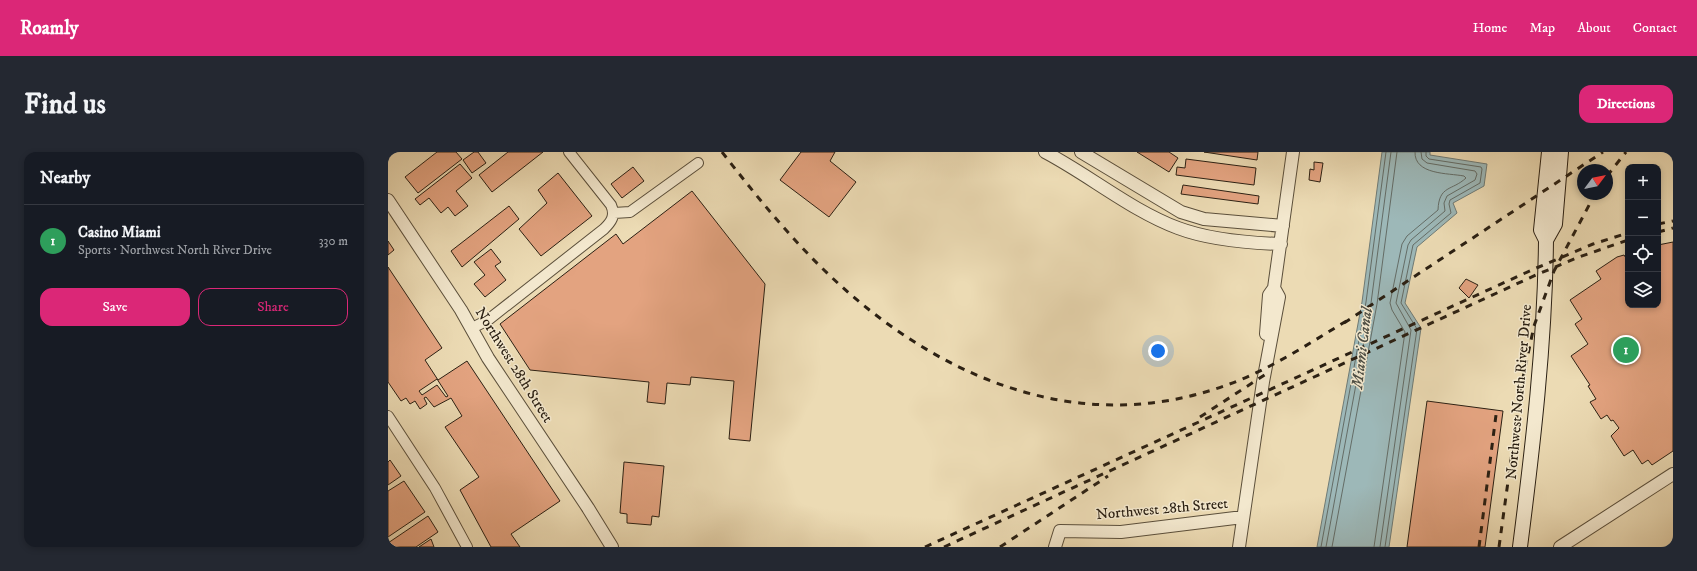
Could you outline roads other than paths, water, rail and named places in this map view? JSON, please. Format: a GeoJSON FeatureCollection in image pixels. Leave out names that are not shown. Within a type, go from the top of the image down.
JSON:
{"type":"FeatureCollection","features":[{"type":"Feature","properties":{"kind":"main road","name":"Northwest North River Drive"},"geometry":{"type":"LineString","coordinates":[[1546,240],[1541,230],[1549,152]]}},
{"type":"Feature","properties":{"kind":"main road","name":"Northwest North River Drive"},"geometry":{"type":"LineString","coordinates":[[1520,547],[1538,403],[1542,354],[1546,240],[1555,224],[1561,152]]}},
{"type":"Feature","properties":{"kind":"street"},"geometry":{"type":"LineString","coordinates":[[472,328],[488,320],[611,222],[614,212],[608,200],[569,152]]}},
{"type":"Feature","properties":{"kind":"street"},"geometry":{"type":"LineString","coordinates":[[1045,152],[1164,222],[1189,232],[1263,243],[1280,244]]}},
{"type":"Feature","properties":{"kind":"street"},"geometry":{"type":"LineString","coordinates":[[1081,152],[1169,206],[1193,216],[1204,219],[1283,226]]}},
{"type":"Feature","properties":{"kind":"street"},"geometry":{"type":"LineString","coordinates":[[1239,547],[1263,382],[1279,297],[1274,288],[1293,152]]}},
{"type":"Feature","properties":{"kind":"street"},"geometry":{"type":"LineString","coordinates":[[614,212],[630,212],[698,162]]}},
{"type":"Feature","properties":{"kind":"street"},"geometry":{"type":"LineString","coordinates":[[1130,203],[1139,188]]}},
{"type":"Feature","properties":{"kind":"street","name":"Northwest 28th Street"},"geometry":{"type":"LineString","coordinates":[[388,200],[472,328],[488,358],[588,508],[612,547]]}},
{"type":"Feature","properties":{"kind":"street"},"geometry":{"type":"LineString","coordinates":[[388,416],[435,488],[466,547]]}},
{"type":"Feature","properties":{"kind":"street"},"geometry":{"type":"LineString","coordinates":[[1560,547],[1673,474]]}},
{"type":"Feature","properties":{"kind":"street","name":"Northwest 28th Street"},"geometry":{"type":"LineString","coordinates":[[1055,547],[1060,530],[1121,532],[1243,517]]}},
{"type":"Feature","properties":{"kind":"water","name":"Miami Canal"},"geometry":{"type":"Polygon","coordinates":[[[1382,152],[1430,152],[1430,155],[1487,164],[1484,186],[1453,203],[1457,213],[1417,247],[1405,303],[1421,328],[1389,547],[1317,547],[1362,302],[1382,152]]]}},
{"type":"Feature","properties":{"kind":"railway"},"geometry":{"type":"LineString","coordinates":[[722,152],[783,227],[824,270],[866,307],[911,340],[959,367],[1009,387],[1060,400],[1114,405],[1168,401],[1224,386],[1256,373],[1288,356],[1348,320]]}},
{"type":"Feature","properties":{"kind":"railway"},"geometry":{"type":"LineString","coordinates":[[1344,323],[1603,152]]}},
{"type":"Feature","properties":{"kind":"railway"},"geometry":{"type":"LineString","coordinates":[[1613,168],[1626,152]]}},
{"type":"Feature","properties":{"kind":"railway"},"geometry":{"type":"LineString","coordinates":[[1499,547],[1521,387],[1534,326],[1554,271],[1592,200]]}},
{"type":"Feature","properties":{"kind":"railway"},"geometry":{"type":"LineString","coordinates":[[1661,223],[1673,221]]}},
{"type":"Feature","properties":{"kind":"railway"},"geometry":{"type":"LineString","coordinates":[[1661,231],[1673,228]]}},
{"type":"Feature","properties":{"kind":"railway"},"geometry":{"type":"LineString","coordinates":[[925,547],[1534,269],[1593,244],[1625,234]]}},
{"type":"Feature","properties":{"kind":"railway"},"geometry":{"type":"LineString","coordinates":[[944,547],[1536,275],[1579,257],[1625,241]]}},
{"type":"Feature","properties":{"kind":"railway"},"geometry":{"type":"LineString","coordinates":[[1200,417],[1269,372]]}},
{"type":"Feature","properties":{"kind":"railway"},"geometry":{"type":"LineString","coordinates":[[1479,547],[1496,415]]}},
{"type":"Feature","properties":{"kind":"railway"},"geometry":{"type":"LineString","coordinates":[[1000,547],[1108,476]]}},
{"type":"Feature","properties":{"kind":"place","name":"Casino Miami"},"geometry":{"type":"Point","coordinates":[1626,350]}}]}
